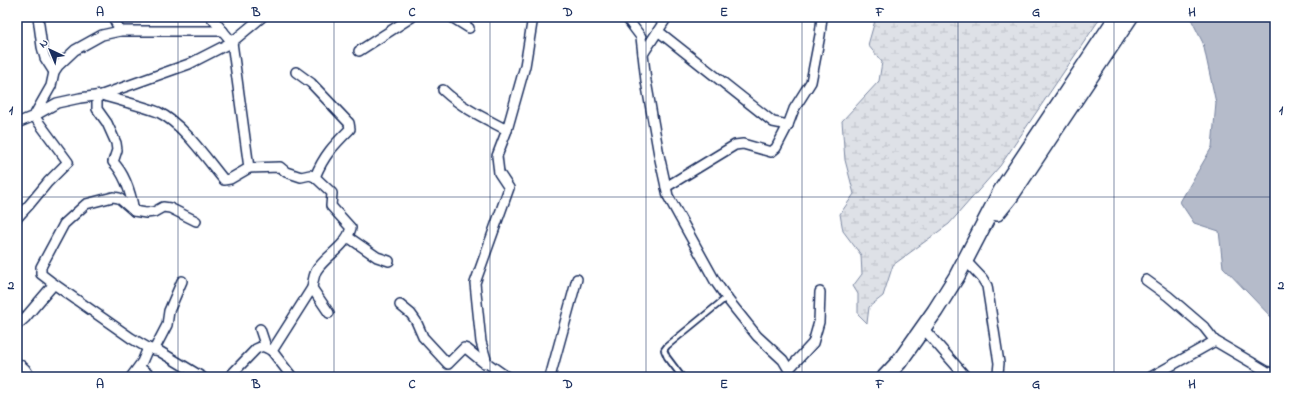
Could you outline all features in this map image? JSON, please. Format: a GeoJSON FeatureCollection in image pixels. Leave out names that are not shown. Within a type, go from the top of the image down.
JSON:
{"type":"FeatureCollection","features":[{"type":"Feature","properties":{"kind":"main road"},"geometry":{"type":"LineString","coordinates":[[885,377],[899,362],[939,305],[965,260],[1001,191],[1117,17]]}},
{"type":"Feature","properties":{"kind":"main road"},"geometry":{"type":"LineString","coordinates":[[979,233],[1010,197],[1130,17]]}},
{"type":"Feature","properties":{"kind":"street"},"geometry":{"type":"LineString","coordinates":[[38,17],[44,58],[54,72]]}},
{"type":"Feature","properties":{"kind":"street"},"geometry":{"type":"LineString","coordinates":[[113,17],[120,31]]}},
{"type":"Feature","properties":{"kind":"street"},"geometry":{"type":"LineString","coordinates":[[211,17],[232,42],[249,168]]}},
{"type":"Feature","properties":{"kind":"street"},"geometry":{"type":"LineString","coordinates":[[17,123],[34,116],[57,103],[99,96],[189,64],[232,42],[262,17]]}},
{"type":"Feature","properties":{"kind":"street"},"geometry":{"type":"LineString","coordinates":[[359,52],[412,17]]}},
{"type":"Feature","properties":{"kind":"street"},"geometry":{"type":"LineString","coordinates":[[454,17],[469,28]]}},
{"type":"Feature","properties":{"kind":"street"},"geometry":{"type":"LineString","coordinates":[[487,363],[481,342],[475,283],[509,188],[499,173],[497,156],[507,130],[525,66],[533,17]]}},
{"type":"Feature","properties":{"kind":"street"},"geometry":{"type":"LineString","coordinates":[[626,17],[640,37],[646,82],[668,196],[715,281],[757,336],[783,360],[791,373],[814,343],[819,322],[820,292]]}},
{"type":"Feature","properties":{"kind":"street"},"geometry":{"type":"LineString","coordinates":[[643,54],[667,17]]}},
{"type":"Feature","properties":{"kind":"street"},"geometry":{"type":"LineString","coordinates":[[666,187],[735,145],[743,144],[771,152],[776,148],[788,125],[794,109],[811,82],[822,17]]}},
{"type":"Feature","properties":{"kind":"street"},"geometry":{"type":"LineString","coordinates":[[34,116],[51,86],[54,72],[58,66],[75,50],[102,35],[120,31],[223,31]]}},
{"type":"Feature","properties":{"kind":"street"},"geometry":{"type":"LineString","coordinates":[[658,31],[773,122],[788,125]]}},
{"type":"Feature","properties":{"kind":"street"},"geometry":{"type":"LineString","coordinates":[[296,72],[311,83],[349,123],[350,129],[329,150],[315,176]]}},
{"type":"Feature","properties":{"kind":"street"},"geometry":{"type":"LineString","coordinates":[[443,90],[464,107],[507,130]]}},
{"type":"Feature","properties":{"kind":"street"},"geometry":{"type":"LineString","coordinates":[[99,96],[157,112],[173,121],[195,144],[224,180],[230,179],[249,168],[280,167],[286,172],[301,177],[310,175],[315,176],[332,193],[331,206],[351,228],[348,237],[338,249],[318,267],[312,288],[269,349]]}},
{"type":"Feature","properties":{"kind":"street"},"geometry":{"type":"LineString","coordinates":[[99,96],[97,110],[107,123],[116,143],[117,150],[113,162],[124,177],[132,198],[134,211]]}},
{"type":"Feature","properties":{"kind":"street"},"geometry":{"type":"LineString","coordinates":[[17,218],[48,182],[68,162],[34,116]]}},
{"type":"Feature","properties":{"kind":"street"},"geometry":{"type":"LineString","coordinates":[[196,221],[170,208],[163,207],[154,212],[146,213],[134,211],[119,198],[113,197],[86,204],[64,224],[41,267],[41,274],[131,338],[151,349],[159,351],[201,376]]}},
{"type":"Feature","properties":{"kind":"street"},"geometry":{"type":"LineString","coordinates":[[348,237],[377,257],[389,261]]}},
{"type":"Feature","properties":{"kind":"street"},"geometry":{"type":"LineString","coordinates":[[965,260],[982,278],[987,286],[999,363],[998,373],[995,377]]}},
{"type":"Feature","properties":{"kind":"street"},"geometry":{"type":"LineString","coordinates":[[550,377],[577,279]]}},
{"type":"Feature","properties":{"kind":"street"},"geometry":{"type":"LineString","coordinates":[[131,377],[167,325],[169,311],[182,280]]}},
{"type":"Feature","properties":{"kind":"street"},"geometry":{"type":"LineString","coordinates":[[1146,280],[1168,296],[1204,327],[1214,341],[1266,371],[1275,374]]}},
{"type":"Feature","properties":{"kind":"street"},"geometry":{"type":"LineString","coordinates":[[17,324],[25,318],[54,284]]}},
{"type":"Feature","properties":{"kind":"street"},"geometry":{"type":"LineString","coordinates":[[312,288],[329,313]]}},
{"type":"Feature","properties":{"kind":"street"},"geometry":{"type":"LineString","coordinates":[[400,306],[416,321],[423,337],[448,364],[464,348],[484,363],[487,363],[507,377]]}},
{"type":"Feature","properties":{"kind":"street"},"geometry":{"type":"LineString","coordinates":[[923,328],[966,377]]}},
{"type":"Feature","properties":{"kind":"street"},"geometry":{"type":"LineString","coordinates":[[260,329],[269,349],[292,377]]}},
{"type":"Feature","properties":{"kind":"street"},"geometry":{"type":"LineString","coordinates":[[1151,377],[1214,341]]}},
{"type":"Feature","properties":{"kind":"street"},"geometry":{"type":"LineString","coordinates":[[229,377],[261,346],[269,349]]}},
{"type":"Feature","properties":{"kind":"street"},"geometry":{"type":"LineString","coordinates":[[17,363],[29,372],[29,377]]}},
{"type":"Feature","properties":{"kind":"street"},"geometry":{"type":"LineString","coordinates":[[139,367],[152,377]]}},
{"type":"Feature","properties":{"kind":"lane"},"geometry":{"type":"LineString","coordinates":[[682,377],[667,357],[664,350],[727,297]]}},
{"type":"Feature","properties":{"kind":"green space"},"geometry":{"type":"Polygon","coordinates":[[[876,17],[1101,17],[1000,166],[949,224],[893,265],[883,296],[869,307],[867,323],[858,314],[858,294],[853,286],[862,274],[861,255],[843,231],[840,214],[854,194],[845,160],[842,121],[879,81],[882,62],[868,45],[876,17]]]}},
{"type":"Feature","properties":{"kind":"water"},"geometry":{"type":"Polygon","coordinates":[[[1190,17],[1275,17],[1275,323],[1273,319],[1223,267],[1219,231],[1194,223],[1180,202],[1212,147],[1216,103],[1203,43],[1190,17]]]}}]}
